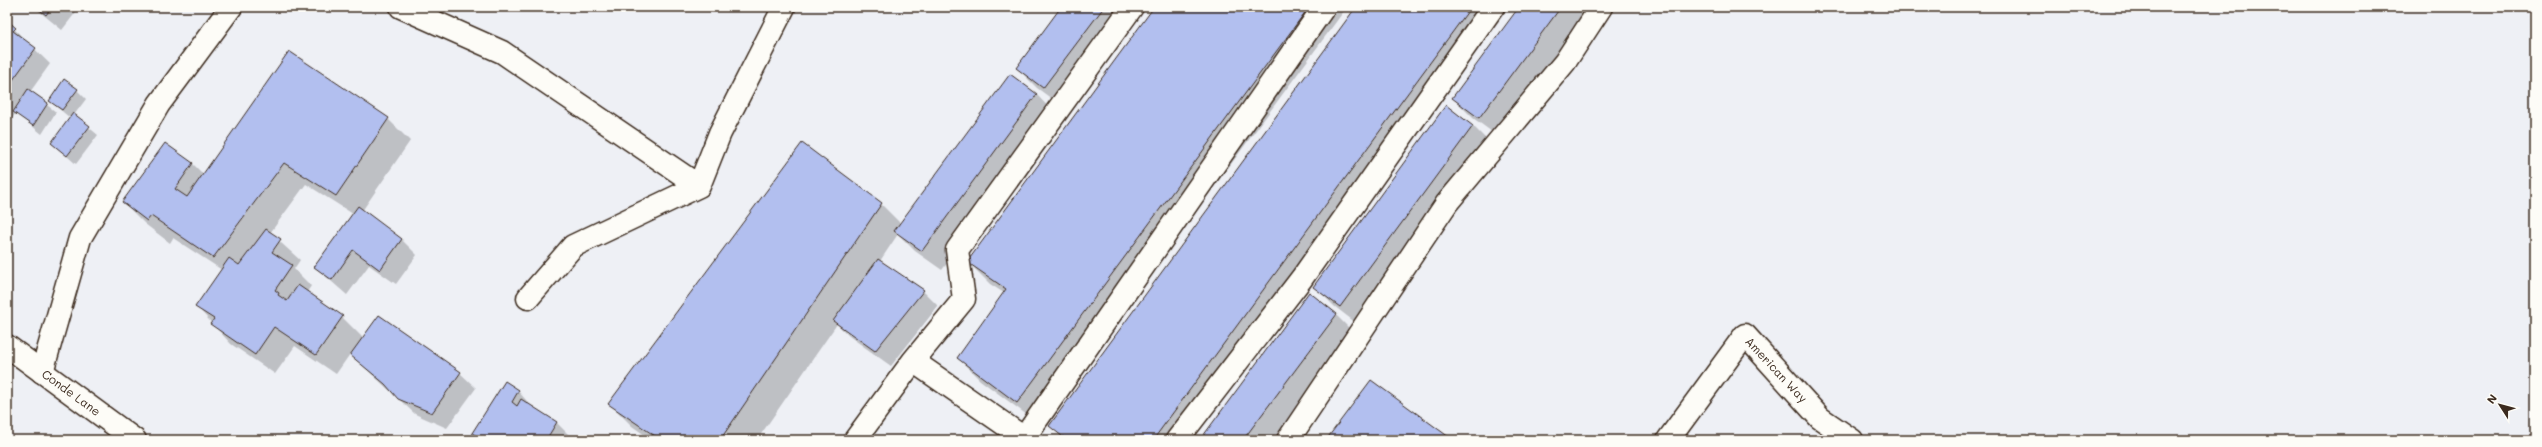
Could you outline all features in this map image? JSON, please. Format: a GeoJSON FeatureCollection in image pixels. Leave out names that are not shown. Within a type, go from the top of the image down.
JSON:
{"type":"FeatureCollection","features":[{"type":"Feature","properties":{"kind":"street"},"geometry":{"type":"LineString","coordinates":[[42,372],[80,238],[159,104],[231,7]]}},
{"type":"Feature","properties":{"kind":"street"},"geometry":{"type":"LineString","coordinates":[[401,7],[502,52],[699,186]]}},
{"type":"Feature","properties":{"kind":"street"},"geometry":{"type":"LineString","coordinates":[[528,298],[573,246],[699,186],[720,134],[784,7]]}},
{"type":"Feature","properties":{"kind":"street"},"geometry":{"type":"LineString","coordinates":[[856,440],[913,361],[964,299],[957,250],[1132,7]]}},
{"type":"Feature","properties":{"kind":"street"},"geometry":{"type":"LineString","coordinates":[[913,361],[1025,439],[1324,7]]}},
{"type":"Feature","properties":{"kind":"street"},"geometry":{"type":"LineString","coordinates":[[1177,440],[1302,278],[1494,7]]}},
{"type":"Feature","properties":{"kind":"street"},"geometry":{"type":"LineString","coordinates":[[1288,440],[1447,203],[1565,62],[1601,7]]}},
{"type":"Feature","properties":{"kind":"street","name":"American Way"},"geometry":{"type":"LineString","coordinates":[[1668,440],[1745,335],[1820,418],[1852,440]]}},
{"type":"Feature","properties":{"kind":"street","name":"Conde Lane"},"geometry":{"type":"LineString","coordinates":[[7,346],[135,440]]}},
{"type":"Feature","properties":{"kind":"building"},"geometry":{"type":"Polygon","coordinates":[[[36,7],[52,7],[46,15],[36,7]]]}},
{"type":"Feature","properties":{"kind":"building"},"geometry":{"type":"Polygon","coordinates":[[[1061,7],[1104,7],[1043,88],[1016,68],[1061,7]]]}},
{"type":"Feature","properties":{"kind":"building"},"geometry":{"type":"Polygon","coordinates":[[[1154,7],[1309,7],[1017,403],[957,358],[1006,289],[967,262],[1154,7]]]}},
{"type":"Feature","properties":{"kind":"building"},"geometry":{"type":"Polygon","coordinates":[[[1356,7],[1471,7],[1153,440],[1067,440],[1049,426],[1356,7]]]}},
{"type":"Feature","properties":{"kind":"building"},"geometry":{"type":"Polygon","coordinates":[[[1519,7],[1561,7],[1479,118],[1452,98],[1519,7]]]}},
{"type":"Feature","properties":{"kind":"building"},"geometry":{"type":"Polygon","coordinates":[[[7,20],[16,28],[13,31],[36,48],[7,88],[7,20]]]}},
{"type":"Feature","properties":{"kind":"building"},"geometry":{"type":"Polygon","coordinates":[[[289,51],[389,118],[336,196],[284,163],[213,258],[151,216],[147,221],[122,202],[165,143],[193,163],[175,189],[187,197],[289,51]]]}},
{"type":"Feature","properties":{"kind":"building"},"geometry":{"type":"Polygon","coordinates":[[[1010,74],[1037,94],[922,251],[894,231],[1010,74]]]}},
{"type":"Feature","properties":{"kind":"building"},"geometry":{"type":"Polygon","coordinates":[[[64,79],[78,89],[62,110],[49,101],[64,79]]]}},
{"type":"Feature","properties":{"kind":"building"},"geometry":{"type":"Polygon","coordinates":[[[28,89],[48,103],[33,126],[13,112],[28,89]]]}},
{"type":"Feature","properties":{"kind":"building"},"geometry":{"type":"Polygon","coordinates":[[[1446,105],[1473,126],[1340,307],[1313,287],[1446,105]]]}},
{"type":"Feature","properties":{"kind":"building"},"geometry":{"type":"Polygon","coordinates":[[[73,113],[90,126],[67,156],[51,143],[73,113]]]}},
{"type":"Feature","properties":{"kind":"building"},"geometry":{"type":"Polygon","coordinates":[[[802,143],[882,203],[720,440],[661,440],[608,404],[802,143]]]}},
{"type":"Feature","properties":{"kind":"building"},"geometry":{"type":"Polygon","coordinates":[[[358,206],[402,239],[380,270],[353,250],[332,280],[314,267],[358,206]]]}},
{"type":"Feature","properties":{"kind":"building"},"geometry":{"type":"Polygon","coordinates":[[[266,229],[281,239],[272,252],[292,265],[275,290],[279,293],[278,295],[287,301],[298,285],[343,316],[316,355],[274,327],[255,355],[210,324],[214,319],[195,307],[229,258],[239,265],[266,229]]]}},
{"type":"Feature","properties":{"kind":"building"},"geometry":{"type":"Polygon","coordinates":[[[878,259],[924,290],[875,351],[833,321],[878,259]]]}},
{"type":"Feature","properties":{"kind":"building"},"geometry":{"type":"Polygon","coordinates":[[[1309,292],[1337,314],[1243,440],[1200,440],[1309,292]]]}},
{"type":"Feature","properties":{"kind":"building"},"geometry":{"type":"Polygon","coordinates":[[[379,315],[461,372],[432,413],[398,399],[385,384],[350,355],[379,315]]]}},
{"type":"Feature","properties":{"kind":"building"},"geometry":{"type":"Polygon","coordinates":[[[1371,380],[1453,440],[1326,440],[1371,380]]]}},
{"type":"Feature","properties":{"kind":"building"},"geometry":{"type":"Polygon","coordinates":[[[505,381],[519,390],[512,402],[517,406],[521,399],[557,422],[546,440],[483,440],[472,433],[505,381]]]}}]}
